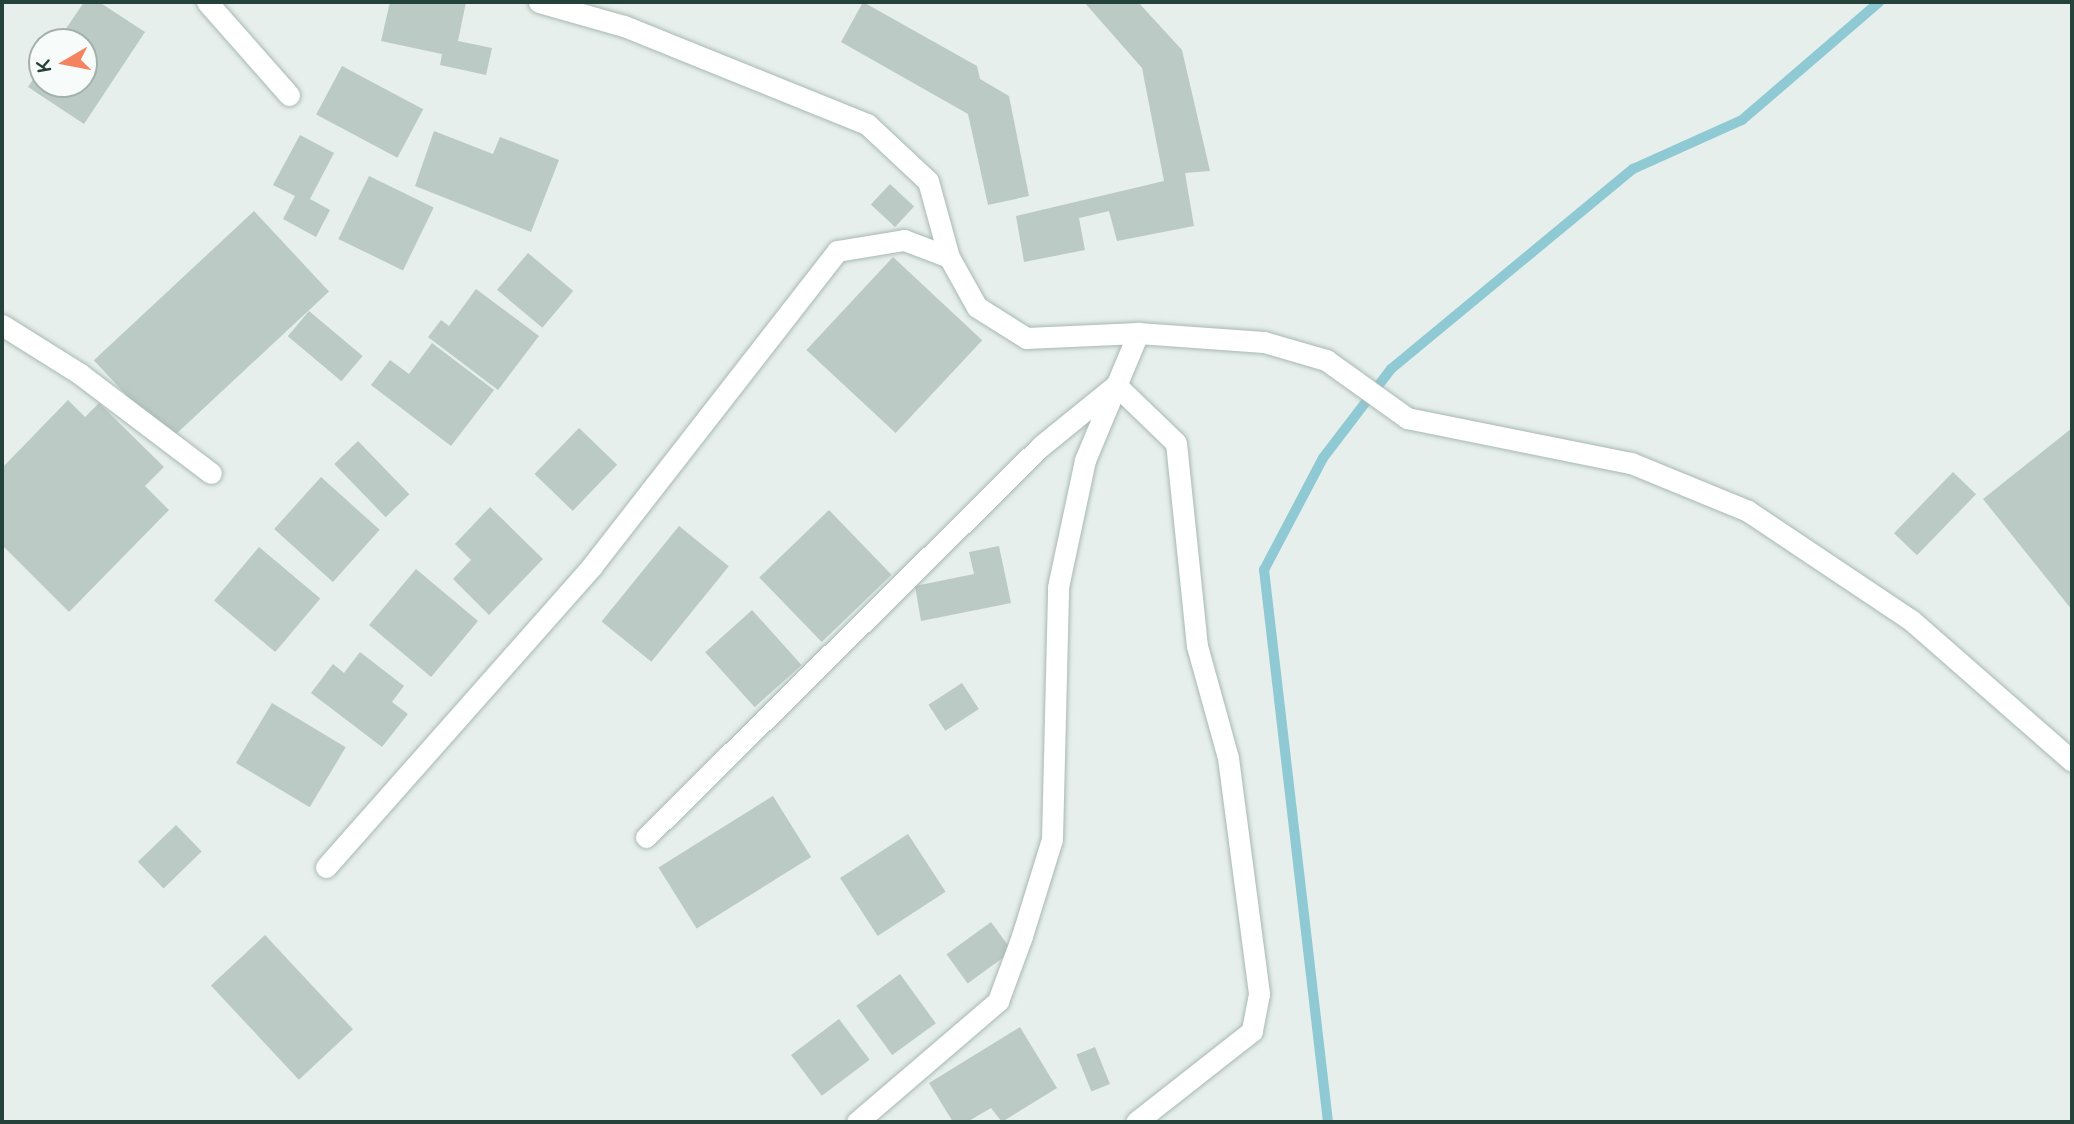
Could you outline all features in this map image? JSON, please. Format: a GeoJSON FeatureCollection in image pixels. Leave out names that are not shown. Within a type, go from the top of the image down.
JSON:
{"type":"FeatureCollection","features":[{"type":"Feature","properties":{"kind":"street"},"geometry":{"type":"LineString","coordinates":[[207,2],[289,95]]}},
{"type":"Feature","properties":{"kind":"street"},"geometry":{"type":"LineString","coordinates":[[539,2],[624,26],[867,124],[928,181],[949,257],[977,307],[1026,338],[1138,333],[1264,342],[1326,360],[1407,418],[1632,463],[1748,512],[1911,620],[2072,761]]}},
{"type":"Feature","properties":{"kind":"street"},"geometry":{"type":"LineString","coordinates":[[326,867],[592,566],[837,251],[904,240],[949,257]]}},
{"type":"Feature","properties":{"kind":"street"},"geometry":{"type":"LineString","coordinates":[[2,325],[80,374],[211,473]]}},
{"type":"Feature","properties":{"kind":"street"},"geometry":{"type":"LineString","coordinates":[[857,1122],[998,1001],[1022,936],[1052,839],[1058,587],[1085,460],[1138,333]]}},
{"type":"Feature","properties":{"kind":"street"},"geometry":{"type":"LineString","coordinates":[[646,837],[1041,446],[1116,385]]}},
{"type":"Feature","properties":{"kind":"street"},"geometry":{"type":"LineString","coordinates":[[1116,385],[1176,443],[1197,646],[1228,758],[1259,994],[1252,1031],[1136,1122]]}},
{"type":"Feature","properties":{"kind":"building"},"geometry":{"type":"Polygon","coordinates":[[[84,2],[99,2],[145,32],[84,124],[45,98],[98,98],[98,28],[66,28],[84,2]]]}},
{"type":"Feature","properties":{"kind":"building"},"geometry":{"type":"Polygon","coordinates":[[[390,2],[466,2],[458,41],[492,48],[486,75],[440,65],[442,54],[381,41],[390,2]]]}},
{"type":"Feature","properties":{"kind":"building"},"geometry":{"type":"Polygon","coordinates":[[[863,2],[977,66],[980,79],[1009,96],[1029,196],[988,205],[968,114],[841,42],[863,2]]]}},
{"type":"Feature","properties":{"kind":"building"},"geometry":{"type":"Polygon","coordinates":[[[1084,2],[1138,2],[1182,50],[1210,171],[1185,173],[1194,226],[1117,241],[1109,211],[1079,218],[1085,250],[1024,262],[1016,216],[1164,181],[1142,68],[1084,2]]]}},
{"type":"Feature","properties":{"kind":"building"},"geometry":{"type":"Polygon","coordinates":[[[342,66],[423,109],[397,158],[316,115],[342,66]]]}},
{"type":"Feature","properties":{"kind":"building"},"geometry":{"type":"Polygon","coordinates":[[[434,131],[493,154],[500,137],[559,160],[531,232],[415,186],[434,131]]]}},
{"type":"Feature","properties":{"kind":"building"},"geometry":{"type":"Polygon","coordinates":[[[300,135],[334,153],[310,199],[330,210],[316,237],[283,219],[295,196],[273,185],[300,135]]]}},
{"type":"Feature","properties":{"kind":"building"},"geometry":{"type":"Polygon","coordinates":[[[369,176],[434,208],[403,270],[338,239],[369,176]]]}},
{"type":"Feature","properties":{"kind":"building"},"geometry":{"type":"Polygon","coordinates":[[[890,184],[914,207],[895,227],[871,204],[890,184]]]}},
{"type":"Feature","properties":{"kind":"building"},"geometry":{"type":"Polygon","coordinates":[[[254,211],[329,291],[169,441],[94,360],[254,211]]]}},
{"type":"Feature","properties":{"kind":"building"},"geometry":{"type":"Polygon","coordinates":[[[528,253],[573,291],[542,328],[497,290],[528,253]]]}},
{"type":"Feature","properties":{"kind":"building"},"geometry":{"type":"Polygon","coordinates":[[[893,257],[982,340],[896,433],[806,350],[893,257]]]}},
{"type":"Feature","properties":{"kind":"building"},"geometry":{"type":"Polygon","coordinates":[[[476,289],[539,336],[498,390],[428,337],[441,320],[449,326],[476,289]]]}},
{"type":"Feature","properties":{"kind":"building"},"geometry":{"type":"Polygon","coordinates":[[[309,311],[363,356],[341,381],[288,336],[309,311]]]}},
{"type":"Feature","properties":{"kind":"building"},"geometry":{"type":"Polygon","coordinates":[[[432,343],[494,390],[451,446],[371,385],[390,360],[409,374],[432,343]]]}},
{"type":"Feature","properties":{"kind":"building"},"geometry":{"type":"Polygon","coordinates":[[[68,400],[85,417],[99,403],[164,467],[145,486],[169,510],[69,612],[2,545],[2,468],[68,400]]]}},
{"type":"Feature","properties":{"kind":"building"},"geometry":{"type":"Polygon","coordinates":[[[579,428],[617,465],[573,511],[535,474],[579,428]]]}},
{"type":"Feature","properties":{"kind":"building"},"geometry":{"type":"Polygon","coordinates":[[[2072,428],[2072,610],[1983,499],[2072,428]]]}},
{"type":"Feature","properties":{"kind":"building"},"geometry":{"type":"Polygon","coordinates":[[[358,441],[409,494],[386,517],[334,464],[358,441]]]}},
{"type":"Feature","properties":{"kind":"building"},"geometry":{"type":"Polygon","coordinates":[[[1953,472],[1976,494],[1917,555],[1894,533],[1953,472]]]}},
{"type":"Feature","properties":{"kind":"building"},"geometry":{"type":"Polygon","coordinates":[[[321,477],[380,530],[333,582],[274,529],[321,477]]]}},
{"type":"Feature","properties":{"kind":"building"},"geometry":{"type":"Polygon","coordinates":[[[490,507],[543,559],[489,615],[453,579],[471,560],[455,544],[490,507]]]}},
{"type":"Feature","properties":{"kind":"building"},"geometry":{"type":"Polygon","coordinates":[[[829,510],[892,575],[822,642],[759,577],[829,510]]]}},
{"type":"Feature","properties":{"kind":"building"},"geometry":{"type":"Polygon","coordinates":[[[679,526],[729,566],[651,662],[602,622],[679,526]]]}},
{"type":"Feature","properties":{"kind":"building"},"geometry":{"type":"Polygon","coordinates":[[[999,546],[1011,603],[921,621],[915,586],[974,574],[969,552],[999,546]]]}},
{"type":"Feature","properties":{"kind":"building"},"geometry":{"type":"Polygon","coordinates":[[[259,547],[320,598],[275,652],[214,601],[259,547]]]}},
{"type":"Feature","properties":{"kind":"building"},"geometry":{"type":"Polygon","coordinates":[[[416,569],[478,621],[431,677],[369,625],[416,569]]]}},
{"type":"Feature","properties":{"kind":"building"},"geometry":{"type":"Polygon","coordinates":[[[752,610],[802,665],[755,707],[705,652],[752,610]]]}},
{"type":"Feature","properties":{"kind":"building"},"geometry":{"type":"Polygon","coordinates":[[[360,652],[404,686],[392,702],[408,714],[382,747],[311,693],[333,664],[344,673],[360,652]]]}},
{"type":"Feature","properties":{"kind":"building"},"geometry":{"type":"Polygon","coordinates":[[[962,683],[979,709],[945,731],[928,705],[962,683]]]}},
{"type":"Feature","properties":{"kind":"building"},"geometry":{"type":"Polygon","coordinates":[[[272,703],[346,747],[310,807],[236,763],[272,703]]]}},
{"type":"Feature","properties":{"kind":"building"},"geometry":{"type":"Polygon","coordinates":[[[773,796],[811,857],[697,929],[659,868],[773,796]]]}},
{"type":"Feature","properties":{"kind":"building"},"geometry":{"type":"Polygon","coordinates":[[[176,825],[202,852],[164,888],[138,862],[176,825]]]}},
{"type":"Feature","properties":{"kind":"building"},"geometry":{"type":"Polygon","coordinates":[[[908,834],[946,892],[878,936],[840,878],[908,834]]]}},
{"type":"Feature","properties":{"kind":"building"},"geometry":{"type":"Polygon","coordinates":[[[991,922],[1012,951],[968,983],[947,954],[991,922]]]}},
{"type":"Feature","properties":{"kind":"building"},"geometry":{"type":"Polygon","coordinates":[[[265,935],[353,1029],[299,1080],[211,985],[265,935]]]}},
{"type":"Feature","properties":{"kind":"building"},"geometry":{"type":"Polygon","coordinates":[[[900,974],[936,1023],[892,1055],[856,1006],[900,974]]]}},
{"type":"Feature","properties":{"kind":"building"},"geometry":{"type":"Polygon","coordinates":[[[839,1019],[870,1060],[822,1096],[791,1055],[839,1019]]]}},
{"type":"Feature","properties":{"kind":"building"},"geometry":{"type":"Polygon","coordinates":[[[1020,1027],[1057,1088],[1002,1122],[991,1108],[967,1122],[953,1122],[929,1083],[1020,1027]]]}},
{"type":"Feature","properties":{"kind":"building"},"geometry":{"type":"Polygon","coordinates":[[[1095,1047],[1110,1084],[1091,1092],[1076,1054],[1095,1047]]]}},
{"type":"Feature","properties":{"kind":"waterway"},"geometry":{"type":"LineString","coordinates":[[1328,1122],[1264,570],[1323,458],[1391,369],[1633,169],[1742,120],[1879,2]]}}]}
